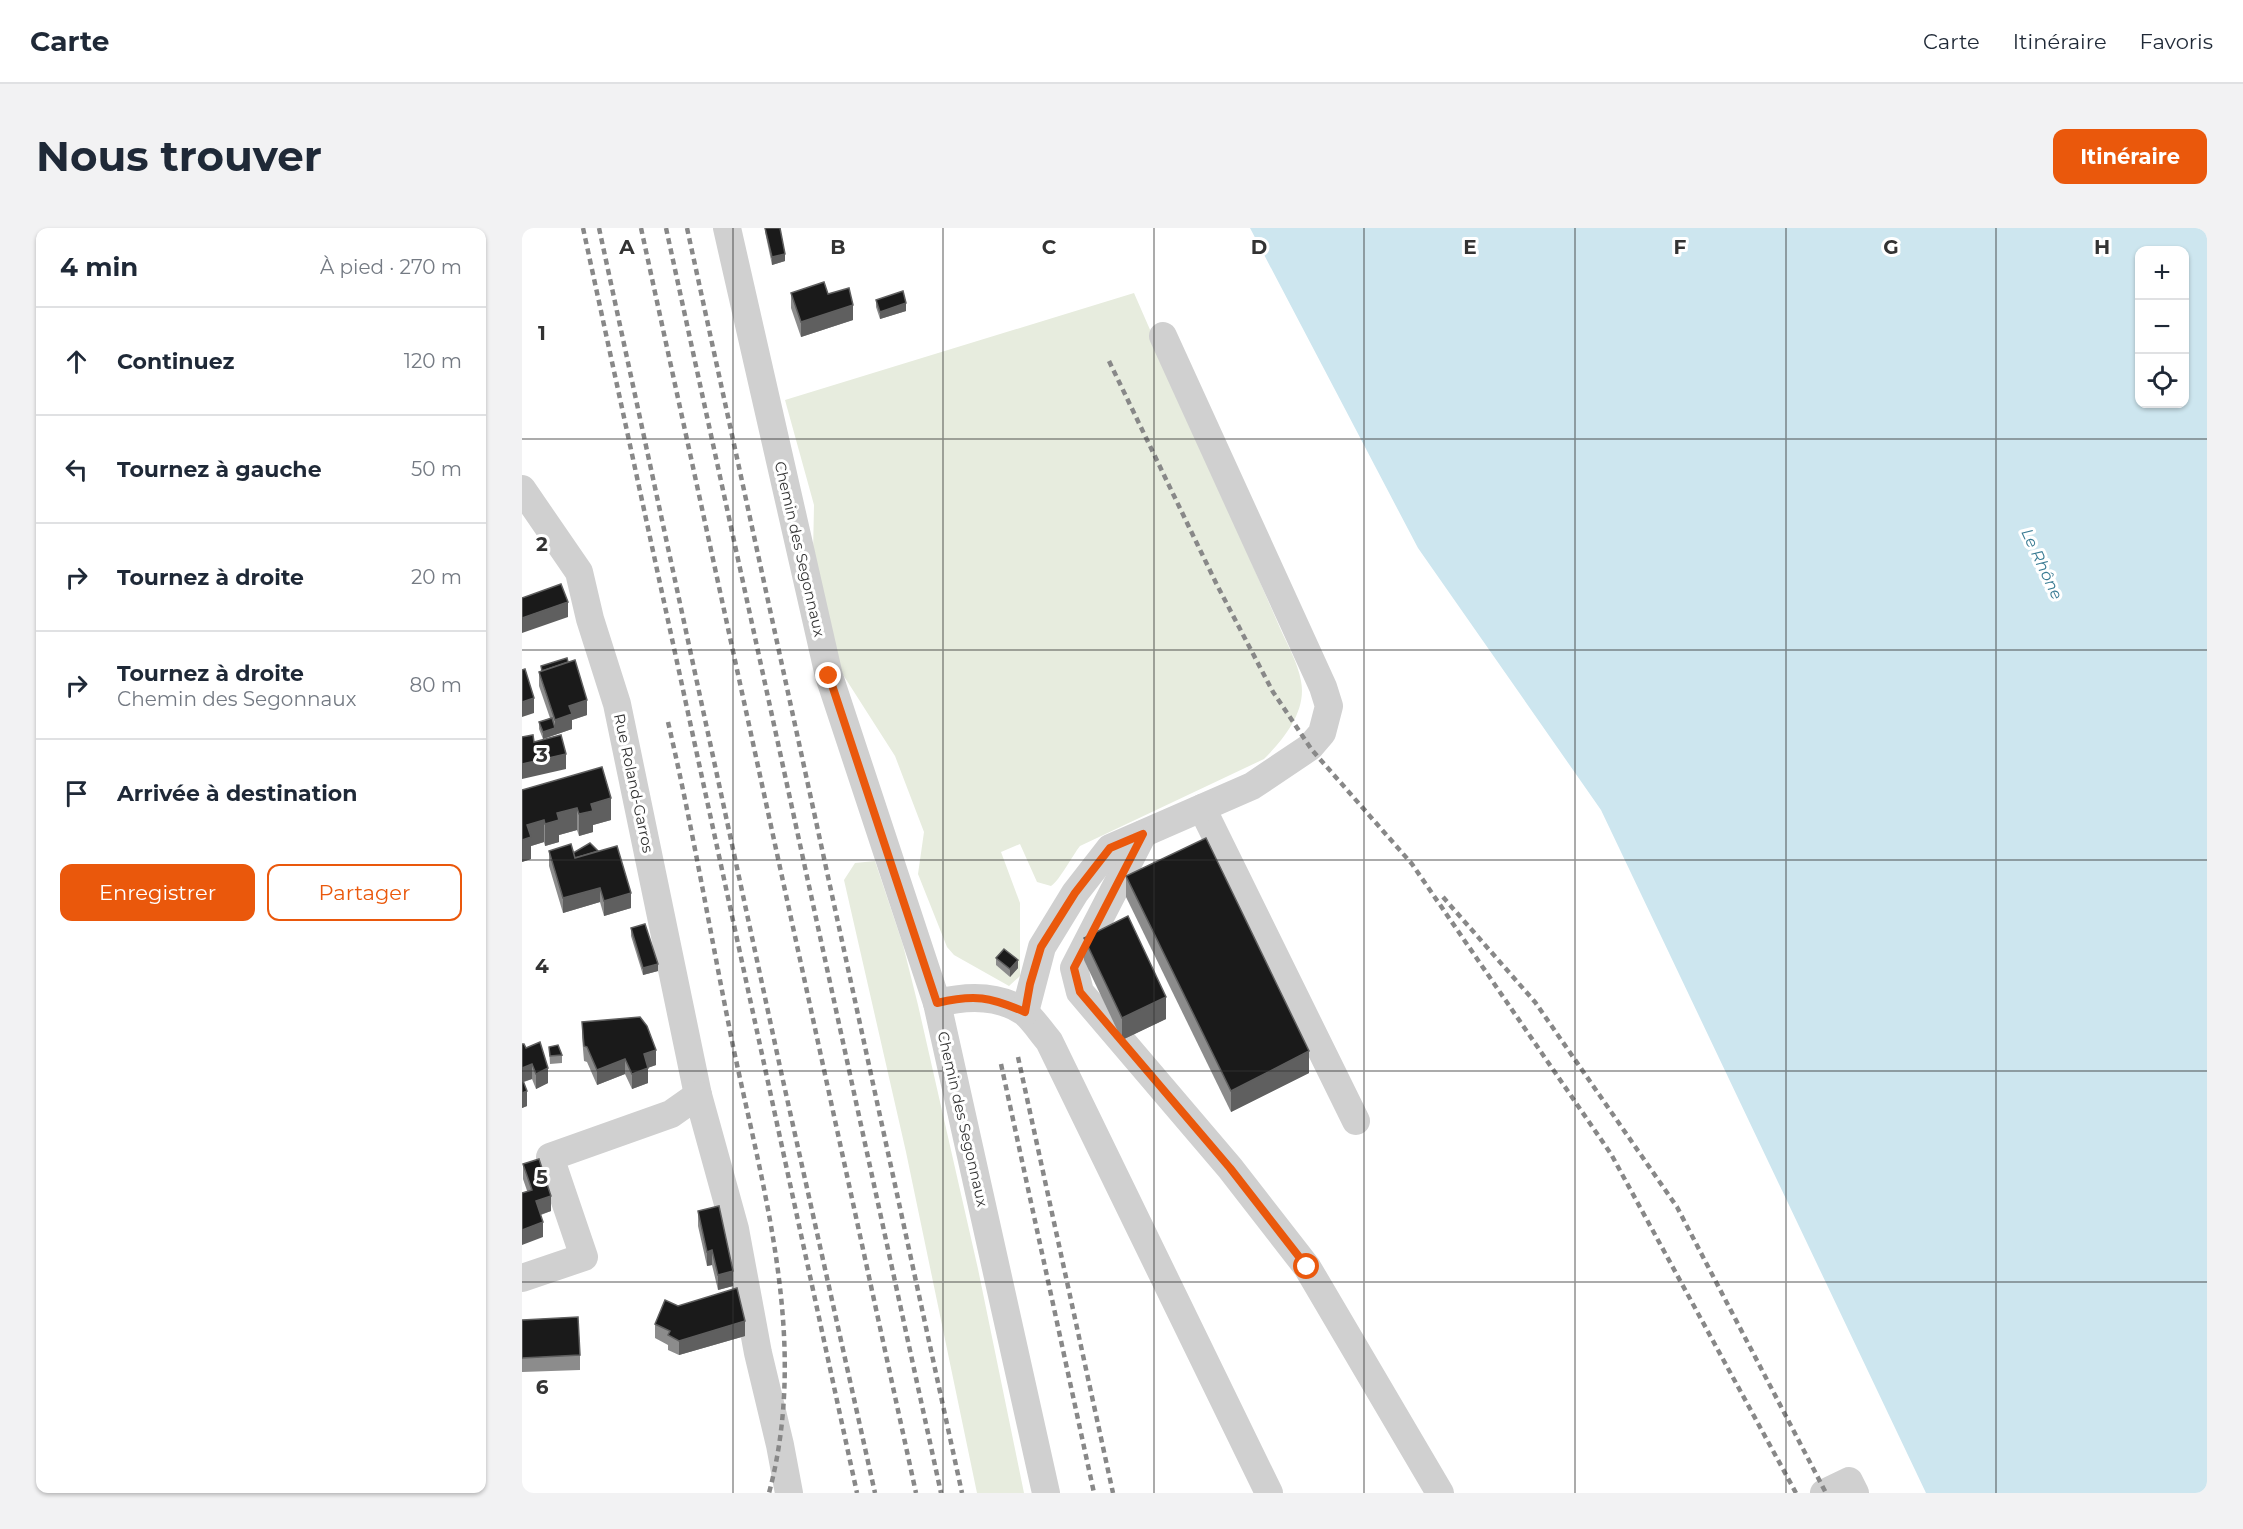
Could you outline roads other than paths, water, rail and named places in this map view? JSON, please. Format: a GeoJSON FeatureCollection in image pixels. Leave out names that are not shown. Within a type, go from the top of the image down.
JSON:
{"type":"FeatureCollection","features":[{"type":"Feature","properties":{"kind":"street","name":"Chemin des Segonnaux"},"geometry":{"type":"LineString","coordinates":[[727,228],[829,676],[937,1003],[1046,1493]]}},
{"type":"Feature","properties":{"kind":"street"},"geometry":{"type":"LineString","coordinates":[[1025,1012],[1030,984],[1041,947],[1075,893],[1110,848],[1252,786],[1310,747],[1322,733],[1329,706],[1323,687],[1163,336]]}},
{"type":"Feature","properties":{"kind":"street","name":"Rue Roland-Garros"},"geometry":{"type":"LineString","coordinates":[[523,495],[579,572],[590,619],[617,704],[698,1095],[735,1229],[789,1493]]}},
{"type":"Feature","properties":{"kind":"street"},"geometry":{"type":"LineString","coordinates":[[1202,808],[1356,1121]]}},
{"type":"Feature","properties":{"kind":"street"},"geometry":{"type":"LineString","coordinates":[[1143,834],[1074,968],[1080,992],[1230,1168],[1307,1267],[1440,1493]]}},
{"type":"Feature","properties":{"kind":"street"},"geometry":{"type":"LineString","coordinates":[[937,1003],[986,997],[1025,1012],[1049,1041],[1269,1493]]}},
{"type":"Feature","properties":{"kind":"street"},"geometry":{"type":"LineString","coordinates":[[522,1278],[584,1257],[550,1157],[670,1114],[698,1095]]}},
{"type":"Feature","properties":{"kind":"street"},"geometry":{"type":"LineString","coordinates":[[1824,1493],[1849,1481],[1855,1493]]}},
{"type":"Feature","properties":{"kind":"water","name":"Le Rhône"},"geometry":{"type":"Polygon","coordinates":[[[1250,228],[2207,228],[2207,1493],[1926,1493],[1601,810],[1418,548],[1250,228]]]}},
{"type":"Feature","properties":{"kind":"railway"},"geometry":{"type":"LineString","coordinates":[[583,228],[857,1493]]}},
{"type":"Feature","properties":{"kind":"railway"},"geometry":{"type":"LineString","coordinates":[[599,228],[780,1067],[875,1493]]}},
{"type":"Feature","properties":{"kind":"railway"},"geometry":{"type":"LineString","coordinates":[[641,228],[916,1493]]}},
{"type":"Feature","properties":{"kind":"railway"},"geometry":{"type":"LineString","coordinates":[[666,228],[941,1493]]}},
{"type":"Feature","properties":{"kind":"railway"},"geometry":{"type":"LineString","coordinates":[[687,228],[962,1493]]}},
{"type":"Feature","properties":{"kind":"railway"},"geometry":{"type":"LineString","coordinates":[[1109,361],[1217,585],[1273,692],[1312,750],[1412,864],[1611,1154],[1796,1493]]}},
{"type":"Feature","properties":{"kind":"railway"},"geometry":{"type":"LineString","coordinates":[[668,722],[769,1212],[778,1268],[785,1381],[780,1437],[769,1493]]}},
{"type":"Feature","properties":{"kind":"railway"},"geometry":{"type":"LineString","coordinates":[[1443,897],[1535,1002],[1677,1207],[1826,1493]]}},
{"type":"Feature","properties":{"kind":"railway"},"geometry":{"type":"LineString","coordinates":[[1018,1057],[1113,1493]]}},
{"type":"Feature","properties":{"kind":"railway"},"geometry":{"type":"LineString","coordinates":[[1001,1064],[1094,1493]]}}]}
